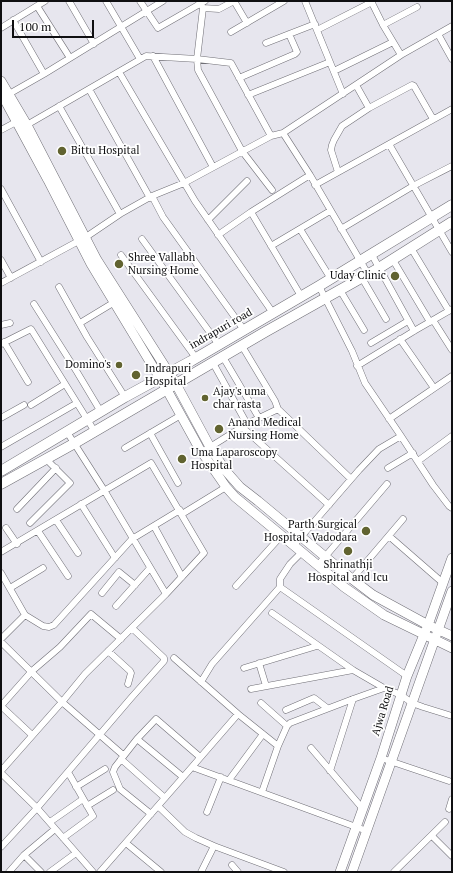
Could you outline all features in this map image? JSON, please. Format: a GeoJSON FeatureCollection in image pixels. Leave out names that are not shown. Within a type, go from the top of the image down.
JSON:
{"type":"FeatureCollection","features":[{"type":"Feature","properties":{"kind":"main road","name":"indrapuri road"},"geometry":{"type":"LineString","coordinates":[[1,472],[125,397],[219,345],[361,262],[452,205]]}},
{"type":"Feature","properties":{"kind":"main road"},"geometry":{"type":"LineString","coordinates":[[1,484],[75,444],[176,384],[393,260],[452,222]]}},
{"type":"Feature","properties":{"kind":"street"},"geometry":{"type":"LineString","coordinates":[[1,28],[45,1]]}},
{"type":"Feature","properties":{"kind":"street"},"geometry":{"type":"LineString","coordinates":[[69,1],[94,44]]}},
{"type":"Feature","properties":{"kind":"street"},"geometry":{"type":"LineString","coordinates":[[106,1],[140,59]]}},
{"type":"Feature","properties":{"kind":"street"},"geometry":{"type":"LineString","coordinates":[[140,1],[156,27],[159,28],[202,3]]}},
{"type":"Feature","properties":{"kind":"street"},"geometry":{"type":"LineString","coordinates":[[4,97],[163,1]]}},
{"type":"Feature","properties":{"kind":"street"},"geometry":{"type":"LineString","coordinates":[[202,3],[219,10],[234,1],[247,23]]}},
{"type":"Feature","properties":{"kind":"street"},"geometry":{"type":"LineString","coordinates":[[231,32],[284,1]]}},
{"type":"Feature","properties":{"kind":"street"},"geometry":{"type":"LineString","coordinates":[[305,1],[343,94]]}},
{"type":"Feature","properties":{"kind":"street"},"geometry":{"type":"LineString","coordinates":[[266,43],[289,34],[316,27],[372,2],[383,25],[401,55]]}},
{"type":"Feature","properties":{"kind":"street"},"geometry":{"type":"LineString","coordinates":[[202,3],[197,59],[198,70],[242,151],[272,190]]}},
{"type":"Feature","properties":{"kind":"street"},"geometry":{"type":"LineString","coordinates":[[37,6],[70,58]]}},
{"type":"Feature","properties":{"kind":"street"},"geometry":{"type":"LineString","coordinates":[[383,25],[417,7]]}},
{"type":"Feature","properties":{"kind":"street"},"geometry":{"type":"LineString","coordinates":[[13,20],[44,74]]}},
{"type":"Feature","properties":{"kind":"street"},"geometry":{"type":"LineString","coordinates":[[1,283],[83,239],[120,214],[151,197],[184,183],[272,136],[283,133],[401,55],[452,26]]}},
{"type":"Feature","properties":{"kind":"street"},"geometry":{"type":"LineString","coordinates":[[239,78],[295,54],[297,52],[289,34]]}},
{"type":"Feature","properties":{"kind":"street"},"geometry":{"type":"LineString","coordinates":[[438,34],[452,58]]}},
{"type":"Feature","properties":{"kind":"street"},"geometry":{"type":"LineString","coordinates":[[334,71],[393,42]]}},
{"type":"Feature","properties":{"kind":"street"},"geometry":{"type":"LineString","coordinates":[[1,130],[21,125],[59,106],[140,59],[146,56],[153,56],[231,63],[272,136]]}},
{"type":"Feature","properties":{"kind":"street"},"geometry":{"type":"LineString","coordinates":[[153,56],[213,167]]}},
{"type":"Feature","properties":{"kind":"street"},"geometry":{"type":"LineString","coordinates":[[248,95],[330,62]]}},
{"type":"Feature","properties":{"kind":"street"},"geometry":{"type":"LineString","coordinates":[[119,72],[184,183],[272,313]]}},
{"type":"Feature","properties":{"kind":"street"},"geometry":{"type":"LineString","coordinates":[[1,81],[4,97],[21,125],[83,239],[176,384],[206,450],[226,487],[235,497],[252,509],[344,587],[384,615],[452,648]]}},
{"type":"Feature","properties":{"kind":"street"},"geometry":{"type":"LineString","coordinates":[[356,85],[369,108]]}},
{"type":"Feature","properties":{"kind":"street"},"geometry":{"type":"LineString","coordinates":[[338,172],[331,150],[334,140],[342,126],[369,108],[412,85],[433,119]]}},
{"type":"Feature","properties":{"kind":"street"},"geometry":{"type":"LineString","coordinates":[[89,89],[163,217],[244,330]]}},
{"type":"Feature","properties":{"kind":"street"},"geometry":{"type":"LineString","coordinates":[[59,106],[120,214]]}},
{"type":"Feature","properties":{"kind":"street"},"geometry":{"type":"LineString","coordinates":[[315,185],[452,109]]}},
{"type":"Feature","properties":{"kind":"street"},"geometry":{"type":"LineString","coordinates":[[283,133],[310,175],[361,262],[365,276],[386,319]]}},
{"type":"Feature","properties":{"kind":"street"},"geometry":{"type":"LineString","coordinates":[[389,144],[452,252]]}},
{"type":"Feature","properties":{"kind":"street"},"geometry":{"type":"LineString","coordinates":[[341,229],[413,186],[452,166]]}},
{"type":"Feature","properties":{"kind":"street"},"geometry":{"type":"LineString","coordinates":[[218,235],[251,212],[310,175]]}},
{"type":"Feature","properties":{"kind":"street"},"geometry":{"type":"LineString","coordinates":[[208,220],[247,181]]}},
{"type":"Feature","properties":{"kind":"street"},"geometry":{"type":"LineString","coordinates":[[1,189],[41,262]]}},
{"type":"Feature","properties":{"kind":"street"},"geometry":{"type":"LineString","coordinates":[[271,246],[330,211]]}},
{"type":"Feature","properties":{"kind":"street"},"geometry":{"type":"LineString","coordinates":[[251,212],[301,296]]}},
{"type":"Feature","properties":{"kind":"street"},"geometry":{"type":"LineString","coordinates":[[300,229],[331,279]]}},
{"type":"Feature","properties":{"kind":"street"},"geometry":{"type":"LineString","coordinates":[[83,239],[91,264],[180,414],[206,450],[231,478],[300,537],[373,595],[428,625],[452,636]]}},
{"type":"Feature","properties":{"kind":"street"},"geometry":{"type":"LineString","coordinates":[[142,239],[219,345]]}},
{"type":"Feature","properties":{"kind":"street"},"geometry":{"type":"LineString","coordinates":[[357,366],[450,310],[411,248]]}},
{"type":"Feature","properties":{"kind":"street"},"geometry":{"type":"LineString","coordinates":[[121,255],[196,358]]}},
{"type":"Feature","properties":{"kind":"street"},"geometry":{"type":"LineString","coordinates":[[372,255],[414,331]]}},
{"type":"Feature","properties":{"kind":"street"},"geometry":{"type":"LineString","coordinates":[[1,260],[11,278]]}},
{"type":"Feature","properties":{"kind":"street"},"geometry":{"type":"LineString","coordinates":[[393,260],[452,350]]}},
{"type":"Feature","properties":{"kind":"street"},"geometry":{"type":"LineString","coordinates":[[319,286],[352,351],[364,383],[441,495],[452,508]]}},
{"type":"Feature","properties":{"kind":"street"},"geometry":{"type":"LineString","coordinates":[[59,287],[87,337],[125,397]]}},
{"type":"Feature","properties":{"kind":"street"},"geometry":{"type":"LineString","coordinates":[[340,290],[364,330]]}},
{"type":"Feature","properties":{"kind":"street"},"geometry":{"type":"LineString","coordinates":[[80,323],[113,303]]}},
{"type":"Feature","properties":{"kind":"street"},"geometry":{"type":"LineString","coordinates":[[34,304],[78,372],[101,412]]}},
{"type":"Feature","properties":{"kind":"street"},"geometry":{"type":"LineString","coordinates":[[371,343],[408,321]]}},
{"type":"Feature","properties":{"kind":"street"},"geometry":{"type":"LineString","coordinates":[[1,325],[10,323]]}},
{"type":"Feature","properties":{"kind":"street"},"geometry":{"type":"LineString","coordinates":[[28,382],[3,343],[31,329],[95,432]]}},
{"type":"Feature","properties":{"kind":"street"},"geometry":{"type":"LineString","coordinates":[[400,339],[434,388]]}},
{"type":"Feature","properties":{"kind":"street"},"geometry":{"type":"LineString","coordinates":[[242,346],[278,409],[351,479]]}},
{"type":"Feature","properties":{"kind":"street"},"geometry":{"type":"LineString","coordinates":[[223,357],[259,418]]}},
{"type":"Feature","properties":{"kind":"street"},"geometry":{"type":"LineString","coordinates":[[213,363],[244,426],[329,505]]}},
{"type":"Feature","properties":{"kind":"street"},"geometry":{"type":"LineString","coordinates":[[390,419],[452,376]]}},
{"type":"Feature","properties":{"kind":"street"},"geometry":{"type":"LineString","coordinates":[[1,418],[65,384]]}},
{"type":"Feature","properties":{"kind":"street"},"geometry":{"type":"LineString","coordinates":[[1,447],[77,403]]}},
{"type":"Feature","properties":{"kind":"street"},"geometry":{"type":"LineString","coordinates":[[206,450],[244,426],[278,409]]}},
{"type":"Feature","properties":{"kind":"street"},"geometry":{"type":"LineString","coordinates":[[125,448],[180,414]]}},
{"type":"Feature","properties":{"kind":"street"},"geometry":{"type":"LineString","coordinates":[[67,432],[104,490],[166,594]]}},
{"type":"Feature","properties":{"kind":"street"},"geometry":{"type":"LineString","coordinates":[[150,433],[178,483]]}},
{"type":"Feature","properties":{"kind":"street"},"geometry":{"type":"LineString","coordinates":[[294,545],[379,449],[401,436]]}},
{"type":"Feature","properties":{"kind":"street"},"geometry":{"type":"LineString","coordinates":[[418,461],[452,436]]}},
{"type":"Feature","properties":{"kind":"street"},"geometry":{"type":"LineString","coordinates":[[388,468],[413,453]]}},
{"type":"Feature","properties":{"kind":"street"},"geometry":{"type":"LineString","coordinates":[[30,523],[70,483],[46,459]]}},
{"type":"Feature","properties":{"kind":"street"},"geometry":{"type":"LineString","coordinates":[[1,552],[151,463],[204,553],[166,594],[80,680],[1,772],[50,822],[92,872]]}},
{"type":"Feature","properties":{"kind":"street"},"geometry":{"type":"LineString","coordinates":[[17,509],[56,468]]}},
{"type":"Feature","properties":{"kind":"street"},"geometry":{"type":"LineString","coordinates":[[318,565],[387,484]]}},
{"type":"Feature","properties":{"kind":"street"},"geometry":{"type":"LineString","coordinates":[[1,573],[25,615],[43,626],[49,627],[54,625],[132,539],[226,487]]}},
{"type":"Feature","properties":{"kind":"street"},"geometry":{"type":"LineString","coordinates":[[252,509],[258,501]]}},
{"type":"Feature","properties":{"kind":"street"},"geometry":{"type":"LineString","coordinates":[[81,504],[115,558]]}},
{"type":"Feature","properties":{"kind":"street"},"geometry":{"type":"LineString","coordinates":[[352,579],[404,519]]}},
{"type":"Feature","properties":{"kind":"street"},"geometry":{"type":"LineString","coordinates":[[56,520],[78,553]]}},
{"type":"Feature","properties":{"kind":"street"},"geometry":{"type":"LineString","coordinates":[[154,526],[182,577]]}},
{"type":"Feature","properties":{"kind":"street"},"geometry":{"type":"LineString","coordinates":[[6,528],[16,544]]}},
{"type":"Feature","properties":{"kind":"street"},"geometry":{"type":"LineString","coordinates":[[38,531],[68,576]]}},
{"type":"Feature","properties":{"kind":"street"},"geometry":{"type":"LineString","coordinates":[[236,586],[282,535]]}},
{"type":"Feature","properties":{"kind":"street"},"geometry":{"type":"LineString","coordinates":[[389,536],[443,583]]}},
{"type":"Feature","properties":{"kind":"street"},"geometry":{"type":"LineString","coordinates":[[201,682],[212,664],[280,587],[280,579],[290,564],[302,552]]}},
{"type":"Feature","properties":{"kind":"street","name":"Ajwa Road"},"geometry":{"type":"LineString","coordinates":[[340,872],[381,758],[407,676],[428,625],[452,558]]}},
{"type":"Feature","properties":{"kind":"street"},"geometry":{"type":"LineString","coordinates":[[10,588],[43,568]]}},
{"type":"Feature","properties":{"kind":"street"},"geometry":{"type":"LineString","coordinates":[[116,606],[150,568]]}},
{"type":"Feature","properties":{"kind":"street"},"geometry":{"type":"LineString","coordinates":[[102,593],[119,572],[135,585]]}},
{"type":"Feature","properties":{"kind":"street"},"geometry":{"type":"LineString","coordinates":[[280,587],[407,676]]}},
{"type":"Feature","properties":{"kind":"street"},"geometry":{"type":"LineString","coordinates":[[352,872],[438,629],[452,594]]}},
{"type":"Feature","properties":{"kind":"street"},"geometry":{"type":"LineString","coordinates":[[272,613],[317,646],[353,670],[384,688],[401,695],[412,702],[452,716]]}},
{"type":"Feature","properties":{"kind":"street"},"geometry":{"type":"LineString","coordinates":[[32,735],[1,706],[32,671],[60,646],[91,614],[121,639]]}},
{"type":"Feature","properties":{"kind":"street"},"geometry":{"type":"LineString","coordinates":[[1,639],[25,615]]}},
{"type":"Feature","properties":{"kind":"street"},"geometry":{"type":"LineString","coordinates":[[1,847],[37,808],[164,661],[164,658],[132,628]]}},
{"type":"Feature","properties":{"kind":"street"},"geometry":{"type":"LineString","coordinates":[[1,642],[62,702],[165,798]]}},
{"type":"Feature","properties":{"kind":"street"},"geometry":{"type":"LineString","coordinates":[[244,668],[317,646]]}},
{"type":"Feature","properties":{"kind":"street"},"geometry":{"type":"LineString","coordinates":[[108,651],[130,671],[128,684]]}},
{"type":"Feature","properties":{"kind":"street"},"geometry":{"type":"LineString","coordinates":[[174,658],[238,714],[278,746]]}},
{"type":"Feature","properties":{"kind":"street"},"geometry":{"type":"LineString","coordinates":[[260,663],[266,686]]}},
{"type":"Feature","properties":{"kind":"street"},"geometry":{"type":"LineString","coordinates":[[251,689],[353,670]]}},
{"type":"Feature","properties":{"kind":"street"},"geometry":{"type":"LineString","coordinates":[[262,792],[278,746],[287,726],[296,720],[384,688]]}},
{"type":"Feature","properties":{"kind":"street"},"geometry":{"type":"LineString","coordinates":[[286,710],[314,698],[327,708]]}},
{"type":"Feature","properties":{"kind":"street"},"geometry":{"type":"LineString","coordinates":[[330,771],[353,699]]}},
{"type":"Feature","properties":{"kind":"street"},"geometry":{"type":"LineString","coordinates":[[261,703],[287,726]]}},
{"type":"Feature","properties":{"kind":"street"},"geometry":{"type":"LineString","coordinates":[[100,872],[238,714]]}},
{"type":"Feature","properties":{"kind":"street"},"geometry":{"type":"LineString","coordinates":[[151,814],[119,787],[113,772],[122,757],[137,739],[156,719],[200,757]]}},
{"type":"Feature","properties":{"kind":"street"},"geometry":{"type":"LineString","coordinates":[[229,780],[263,734]]}},
{"type":"Feature","properties":{"kind":"street"},"geometry":{"type":"LineString","coordinates":[[137,739],[183,777]]}},
{"type":"Feature","properties":{"kind":"street"},"geometry":{"type":"LineString","coordinates":[[311,748],[363,809]]}},
{"type":"Feature","properties":{"kind":"street"},"geometry":{"type":"LineString","coordinates":[[381,758],[449,781]]}},
{"type":"Feature","properties":{"kind":"street"},"geometry":{"type":"LineString","coordinates":[[192,767],[367,831]]}},
{"type":"Feature","properties":{"kind":"street"},"geometry":{"type":"LineString","coordinates":[[76,787],[105,768]]}},
{"type":"Feature","properties":{"kind":"street"},"geometry":{"type":"LineString","coordinates":[[63,838],[93,816],[68,772]]}},
{"type":"Feature","properties":{"kind":"street"},"geometry":{"type":"LineString","coordinates":[[207,812],[220,777]]}},
{"type":"Feature","properties":{"kind":"street"},"geometry":{"type":"LineString","coordinates":[[88,806],[113,790]]}},
{"type":"Feature","properties":{"kind":"street"},"geometry":{"type":"LineString","coordinates":[[50,822],[83,799]]}},
{"type":"Feature","properties":{"kind":"street"},"geometry":{"type":"LineString","coordinates":[[449,809],[452,799]]}},
{"type":"Feature","properties":{"kind":"street"},"geometry":{"type":"LineString","coordinates":[[158,806],[185,832],[214,846],[284,872]]}},
{"type":"Feature","properties":{"kind":"street"},"geometry":{"type":"LineString","coordinates":[[396,871],[445,822]]}},
{"type":"Feature","properties":{"kind":"street"},"geometry":{"type":"LineString","coordinates":[[9,872],[24,855],[55,829]]}},
{"type":"Feature","properties":{"kind":"street"},"geometry":{"type":"LineString","coordinates":[[432,836],[452,856]]}},
{"type":"Feature","properties":{"kind":"street"},"geometry":{"type":"LineString","coordinates":[[126,843],[161,872]]}},
{"type":"Feature","properties":{"kind":"street"},"geometry":{"type":"LineString","coordinates":[[201,872],[214,846]]}},
{"type":"Feature","properties":{"kind":"street"},"geometry":{"type":"LineString","coordinates":[[50,872],[76,853]]}},
{"type":"Feature","properties":{"kind":"street"},"geometry":{"type":"LineString","coordinates":[[24,855],[41,872]]}},
{"type":"Feature","properties":{"kind":"street"},"geometry":{"type":"LineString","coordinates":[[232,865],[238,872]]}},
{"type":"Feature","properties":{"kind":"place","name":"Bittu Hospital"},"geometry":{"type":"Point","coordinates":[62,151]}},
{"type":"Feature","properties":{"kind":"place","name":"Shree Vallabh Nursing Home"},"geometry":{"type":"Point","coordinates":[119,264]}},
{"type":"Feature","properties":{"kind":"place","name":"Uday Clinic"},"geometry":{"type":"Point","coordinates":[395,276]}},
{"type":"Feature","properties":{"kind":"place","name":"Domino's"},"geometry":{"type":"Point","coordinates":[119,365]}},
{"type":"Feature","properties":{"kind":"place","name":"Indrapuri Hospital"},"geometry":{"type":"Point","coordinates":[136,375]}},
{"type":"Feature","properties":{"kind":"place","name":"Ajay's uma char rasta"},"geometry":{"type":"Point","coordinates":[205,398]}},
{"type":"Feature","properties":{"kind":"place","name":"Anand Medical Nursing Home"},"geometry":{"type":"Point","coordinates":[219,429]}},
{"type":"Feature","properties":{"kind":"place","name":"Uma Laparoscopy Hospital"},"geometry":{"type":"Point","coordinates":[182,459]}},
{"type":"Feature","properties":{"kind":"place","name":"Parth Surgical Hospital, Vadodara"},"geometry":{"type":"Point","coordinates":[366,531]}},
{"type":"Feature","properties":{"kind":"place","name":"Shrinathji Hospital and Icu"},"geometry":{"type":"Point","coordinates":[348,551]}}]}
